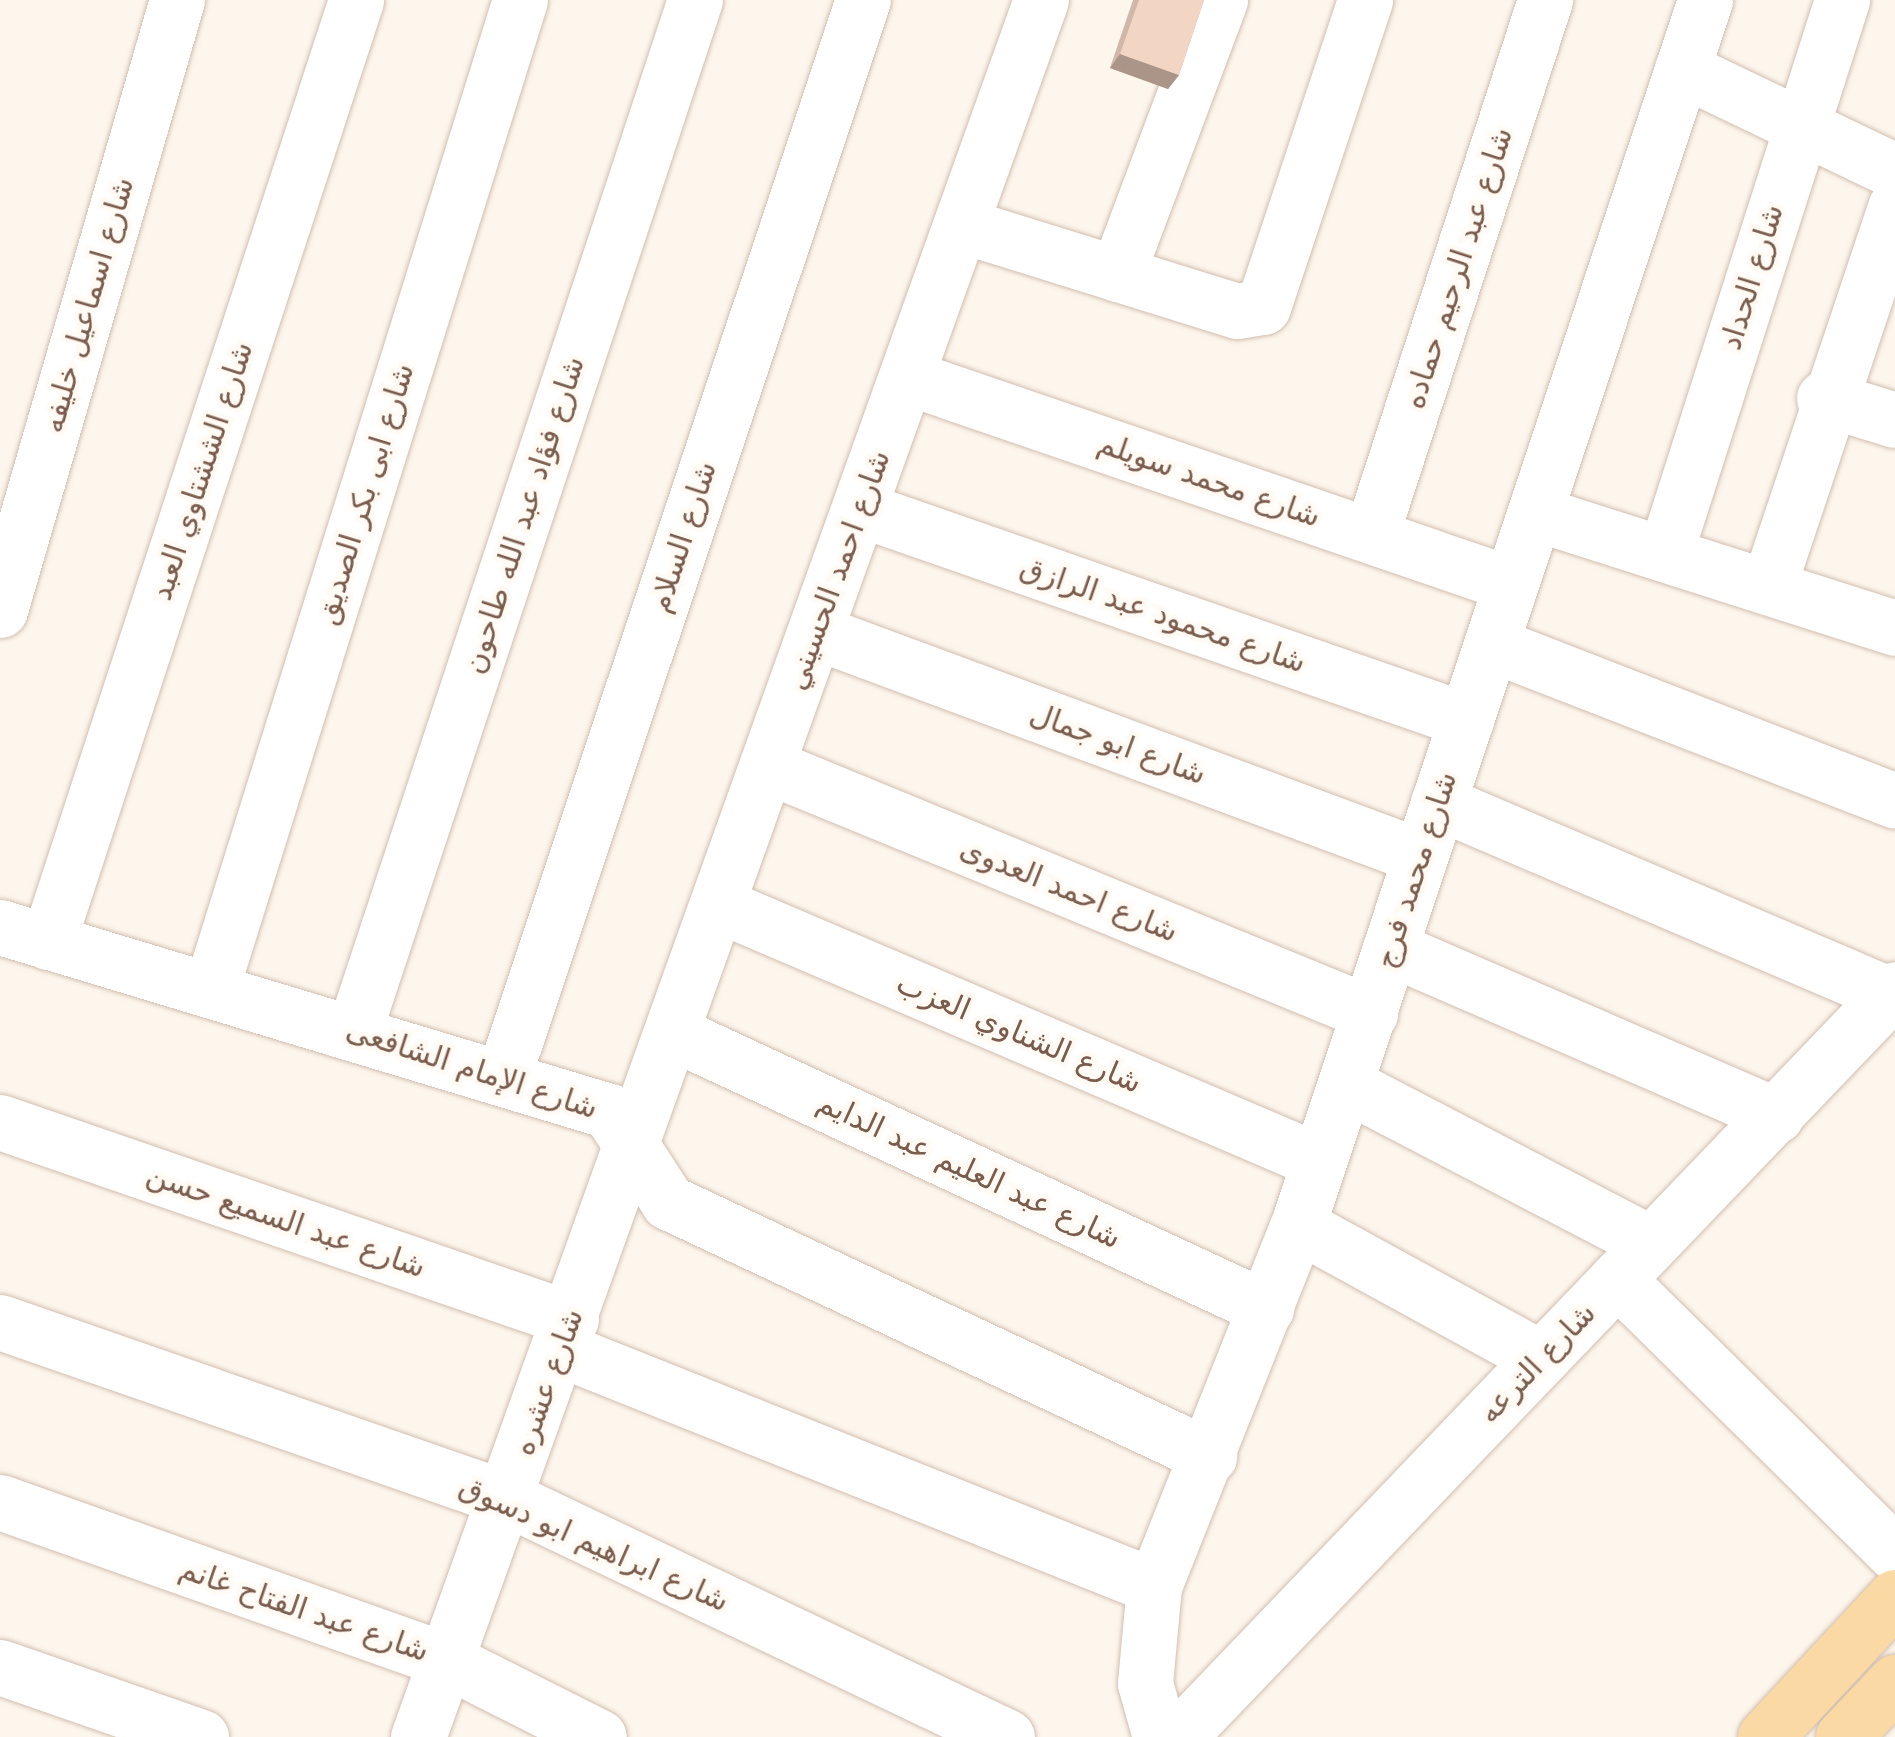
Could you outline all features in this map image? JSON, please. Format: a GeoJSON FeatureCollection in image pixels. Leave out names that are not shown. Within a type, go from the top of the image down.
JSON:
{"type":"FeatureCollection","features":[{"type":"Feature","properties":{"kind":"main road"},"geometry":{"type":"LineString","coordinates":[[1765,1737],[1895,1597]]}},
{"type":"Feature","properties":{"kind":"main road"},"geometry":{"type":"LineString","coordinates":[[1843,1737],[1895,1682]]}},
{"type":"Feature","properties":{"kind":"street","name":"شارع اسماعيل خليفه"},"geometry":{"type":"LineString","coordinates":[[0,610],[177,0]]}},
{"type":"Feature","properties":{"kind":"street","name":"شارع الششتاوي العبد"},"geometry":{"type":"LineString","coordinates":[[24,934],[356,0]]}},
{"type":"Feature","properties":{"kind":"street","name":"شارع ابى بكر الصديق"},"geometry":{"type":"LineString","coordinates":[[211,989],[520,0]]}},
{"type":"Feature","properties":{"kind":"street","name":"شارع فؤاد عبد الله طاحون"},"geometry":{"type":"LineString","coordinates":[[354,1031],[695,0]]}},
{"type":"Feature","properties":{"kind":"street","name":"شارع السلام"},"geometry":{"type":"LineString","coordinates":[[504,1074],[863,0]]}},
{"type":"Feature","properties":{"kind":"street","name":"شارع احمد الحسيني"},"geometry":{"type":"LineString","coordinates":[[634,1140],[1042,0]]}},
{"type":"Feature","properties":{"kind":"street"},"geometry":{"type":"LineString","coordinates":[[1116,274],[1220,0]]}},
{"type":"Feature","properties":{"kind":"street"},"geometry":{"type":"LineString","coordinates":[[961,225],[1236,311],[1262,306],[1365,0]]}},
{"type":"Feature","properties":{"kind":"street","name":"شارع عبد الرحيم حماده"},"geometry":{"type":"LineString","coordinates":[[1371,535],[1545,0]]}},
{"type":"Feature","properties":{"kind":"street","name":"شارع محمد فرج"},"geometry":{"type":"LineString","coordinates":[[1160,1737],[1144,1683],[1154,1586],[1298,1225],[1705,0]]}},
{"type":"Feature","properties":{"kind":"street","name":"شارع الحداد"},"geometry":{"type":"LineString","coordinates":[[1665,554],[1842,0]]}},
{"type":"Feature","properties":{"kind":"street"},"geometry":{"type":"LineString","coordinates":[[1682,69],[1895,171]]}},
{"type":"Feature","properties":{"kind":"street"},"geometry":{"type":"LineString","coordinates":[[1768,588],[1824,398],[1895,208]]}},
{"type":"Feature","properties":{"kind":"street","name":"شارع محمد سويلم"},"geometry":{"type":"LineString","coordinates":[[907,377],[1511,584]]}},
{"type":"Feature","properties":{"kind":"street"},"geometry":{"type":"LineString","coordinates":[[1824,398],[1895,420]]}},
{"type":"Feature","properties":{"kind":"street","name":"شارع محمود عبد الرازق"},"geometry":{"type":"LineString","coordinates":[[860,509],[1466,720]]}},
{"type":"Feature","properties":{"kind":"street"},"geometry":{"type":"LineString","coordinates":[[1535,512],[1895,628]]}},
{"type":"Feature","properties":{"kind":"street","name":"شارع ابو جمال"},"geometry":{"type":"LineString","coordinates":[[816,632],[1420,856]]}},
{"type":"Feature","properties":{"kind":"street"},"geometry":{"type":"LineString","coordinates":[[1492,644],[1895,802]]}},
{"type":"Feature","properties":{"kind":"street","name":"شارع احمد العدوى"},"geometry":{"type":"LineString","coordinates":[[768,766],[1370,1013]]}},
{"type":"Feature","properties":{"kind":"street"},"geometry":{"type":"LineString","coordinates":[[1438,802],[1894,993]]}},
{"type":"Feature","properties":{"kind":"street","name":"شارع الشناوي العزب"},"geometry":{"type":"LineString","coordinates":[[719,905],[1319,1161]]}},
{"type":"Feature","properties":{"kind":"street","name":"شارع الإمام الشافعى"},"geometry":{"type":"LineString","coordinates":[[24,934],[504,1074],[609,1111],[634,1140],[668,1202],[1209,1456]]}},
{"type":"Feature","properties":{"kind":"street"},"geometry":{"type":"LineString","coordinates":[[1390,948],[1776,1115]]}},
{"type":"Feature","properties":{"kind":"street","name":"شارع الترعه"},"geometry":{"type":"LineString","coordinates":[[1178,1737],[1894,993]]}},
{"type":"Feature","properties":{"kind":"street","name":"شارع عبد العليم عبد الدايم"},"geometry":{"type":"LineString","coordinates":[[672,1033],[1266,1308]]}},
{"type":"Feature","properties":{"kind":"street"},"geometry":{"type":"LineString","coordinates":[[1345,1084],[1634,1261],[1895,1553]]}},
{"type":"Feature","properties":{"kind":"street","name":"شارع عبد السميع حسن"},"geometry":{"type":"LineString","coordinates":[[0,1122],[566,1334],[1154,1586]]}},
{"type":"Feature","properties":{"kind":"street","name":"شارع عشره"},"geometry":{"type":"LineString","coordinates":[[418,1737],[634,1140]]}},
{"type":"Feature","properties":{"kind":"street"},"geometry":{"type":"LineString","coordinates":[[1298,1225],[1541,1358]]}},
{"type":"Feature","properties":{"kind":"street","name":"شارع ابراهيم ابو دسوق"},"geometry":{"type":"LineString","coordinates":[[0,1322],[506,1498],[1007,1737]]}},
{"type":"Feature","properties":{"kind":"street","name":"شارع عبد الفتاح غانم"},"geometry":{"type":"LineString","coordinates":[[0,1502],[446,1660],[599,1737]]}},
{"type":"Feature","properties":{"kind":"street"},"geometry":{"type":"LineString","coordinates":[[0,1667],[200,1737]]}},
{"type":"Feature","properties":{"kind":"building"},"geometry":{"type":"Polygon","coordinates":[[[1139,0],[1204,0],[1179,75],[1120,54],[1139,0]]]}}]}
